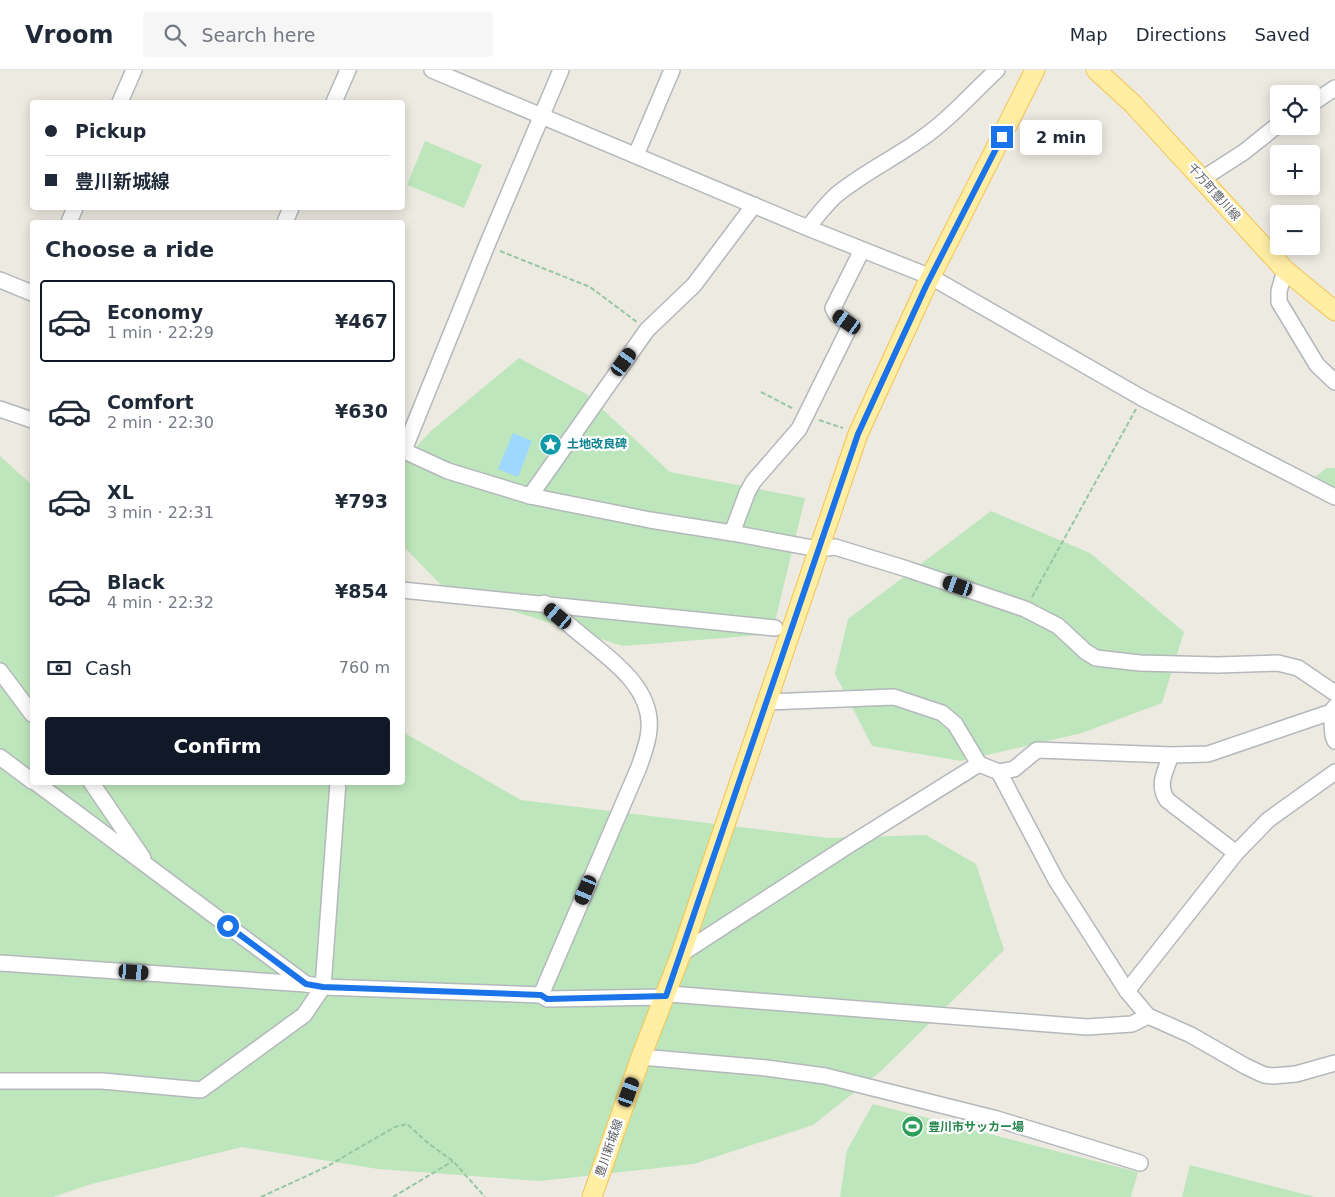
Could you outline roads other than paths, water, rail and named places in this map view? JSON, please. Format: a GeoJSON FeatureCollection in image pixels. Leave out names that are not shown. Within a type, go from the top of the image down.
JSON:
{"type":"FeatureCollection","features":[{"type":"Feature","properties":{"kind":"main road","name":"豊川新城線"},"geometry":{"type":"LineString","coordinates":[[592,1197],[641,1056],[681,954],[858,434],[931,277],[1035,70]]}},
{"type":"Feature","properties":{"kind":"main road","name":"千万町豊川線"},"geometry":{"type":"LineString","coordinates":[[1096,70],[1133,104],[1285,270],[1335,311]]}},
{"type":"Feature","properties":{"kind":"street"},"geometry":{"type":"LineString","coordinates":[[121,100],[134,70]]}},
{"type":"Feature","properties":{"kind":"street"},"geometry":{"type":"LineString","coordinates":[[335,100],[348,70]]}},
{"type":"Feature","properties":{"kind":"street"},"geometry":{"type":"LineString","coordinates":[[432,70],[808,228],[931,277],[1142,398],[1335,497]]}},
{"type":"Feature","properties":{"kind":"street"},"geometry":{"type":"LineString","coordinates":[[405,445],[561,70]]}},
{"type":"Feature","properties":{"kind":"street"},"geometry":{"type":"LineString","coordinates":[[636,155],[672,70]]}},
{"type":"Feature","properties":{"kind":"street"},"geometry":{"type":"LineString","coordinates":[[808,228],[835,196],[922,139],[997,70]]}},
{"type":"Feature","properties":{"kind":"street"},"geometry":{"type":"LineString","coordinates":[[1320,98],[1335,88]]}},
{"type":"Feature","properties":{"kind":"street"},"geometry":{"type":"LineString","coordinates":[[1202,179],[1244,152],[1270,131]]}},
{"type":"Feature","properties":{"kind":"street"},"geometry":{"type":"LineString","coordinates":[[530,496],[647,330],[694,285],[754,205]]}},
{"type":"Feature","properties":{"kind":"street"},"geometry":{"type":"LineString","coordinates":[[732,533],[753,482],[799,430],[849,328],[847,322],[836,314],[834,308],[862,250]]}},
{"type":"Feature","properties":{"kind":"street"},"geometry":{"type":"LineString","coordinates":[[1285,270],[1279,291],[1279,302],[1316,365],[1335,382]]}},
{"type":"Feature","properties":{"kind":"street"},"geometry":{"type":"LineString","coordinates":[[0,280],[30,293]]}},
{"type":"Feature","properties":{"kind":"street"},"geometry":{"type":"LineString","coordinates":[[0,410],[30,419]]}},
{"type":"Feature","properties":{"kind":"street"},"geometry":{"type":"LineString","coordinates":[[405,451],[448,470],[530,496],[650,520],[818,549],[835,547],[1025,609],[1058,626],[1086,652],[1096,658],[1217,665],[1278,663],[1298,668],[1335,693]]}},
{"type":"Feature","properties":{"kind":"street"},"geometry":{"type":"LineString","coordinates":[[405,590],[775,628]]}},
{"type":"Feature","properties":{"kind":"street"},"geometry":{"type":"LineString","coordinates":[[541,995],[638,768],[647,744],[650,728],[648,714],[641,695],[619,666],[544,603]]}},
{"type":"Feature","properties":{"kind":"street"},"geometry":{"type":"LineString","coordinates":[[0,671],[30,711]]}},
{"type":"Feature","properties":{"kind":"street"},"geometry":{"type":"LineString","coordinates":[[767,702],[894,697],[942,713],[955,724],[979,764],[999,772],[1014,768],[1037,750],[1171,755],[1208,754],[1333,710],[1333,736],[1335,740]]}},
{"type":"Feature","properties":{"kind":"street"},"geometry":{"type":"LineString","coordinates":[[1171,755],[1162,784],[1162,792],[1167,800],[1236,853]]}},
{"type":"Feature","properties":{"kind":"street"},"geometry":{"type":"LineString","coordinates":[[0,757],[30,779]]}},
{"type":"Feature","properties":{"kind":"street"},"geometry":{"type":"LineString","coordinates":[[681,954],[849,845],[979,764]]}},
{"type":"Feature","properties":{"kind":"street"},"geometry":{"type":"LineString","coordinates":[[999,772],[1056,880],[1127,992],[1148,1016],[1191,1035],[1245,1066],[1264,1074],[1273,1076],[1296,1074],[1335,1063]]}},
{"type":"Feature","properties":{"kind":"street"},"geometry":{"type":"LineString","coordinates":[[1127,992],[1236,853],[1268,820],[1335,772]]}},
{"type":"Feature","properties":{"kind":"street"},"geometry":{"type":"LineString","coordinates":[[38,785],[306,984]]}},
{"type":"Feature","properties":{"kind":"street"},"geometry":{"type":"LineString","coordinates":[[94,785],[149,867]]}},
{"type":"Feature","properties":{"kind":"street"},"geometry":{"type":"LineString","coordinates":[[0,1081],[102,1081],[201,1090],[304,1015],[323,987],[338,785]]}},
{"type":"Feature","properties":{"kind":"street"},"geometry":{"type":"LineString","coordinates":[[0,963],[306,984],[323,987],[541,995],[547,999],[666,996],[670,994],[1087,1027],[1132,1024],[1148,1016]]}},
{"type":"Feature","properties":{"kind":"street"},"geometry":{"type":"LineString","coordinates":[[641,1056],[766,1068],[825,1076],[997,1119],[1140,1163]]}},
{"type":"Feature","properties":{"kind":"water"},"geometry":{"type":"Polygon","coordinates":[[[513,433],[532,441],[518,477],[498,469],[513,433]]]}},
{"type":"Feature","properties":{"kind":"place","name":"土地改良碑"},"geometry":{"type":"Point","coordinates":[551,444]}},
{"type":"Feature","properties":{"kind":"place","name":"豊川市サッカー場"},"geometry":{"type":"Point","coordinates":[912,1127]}}]}
